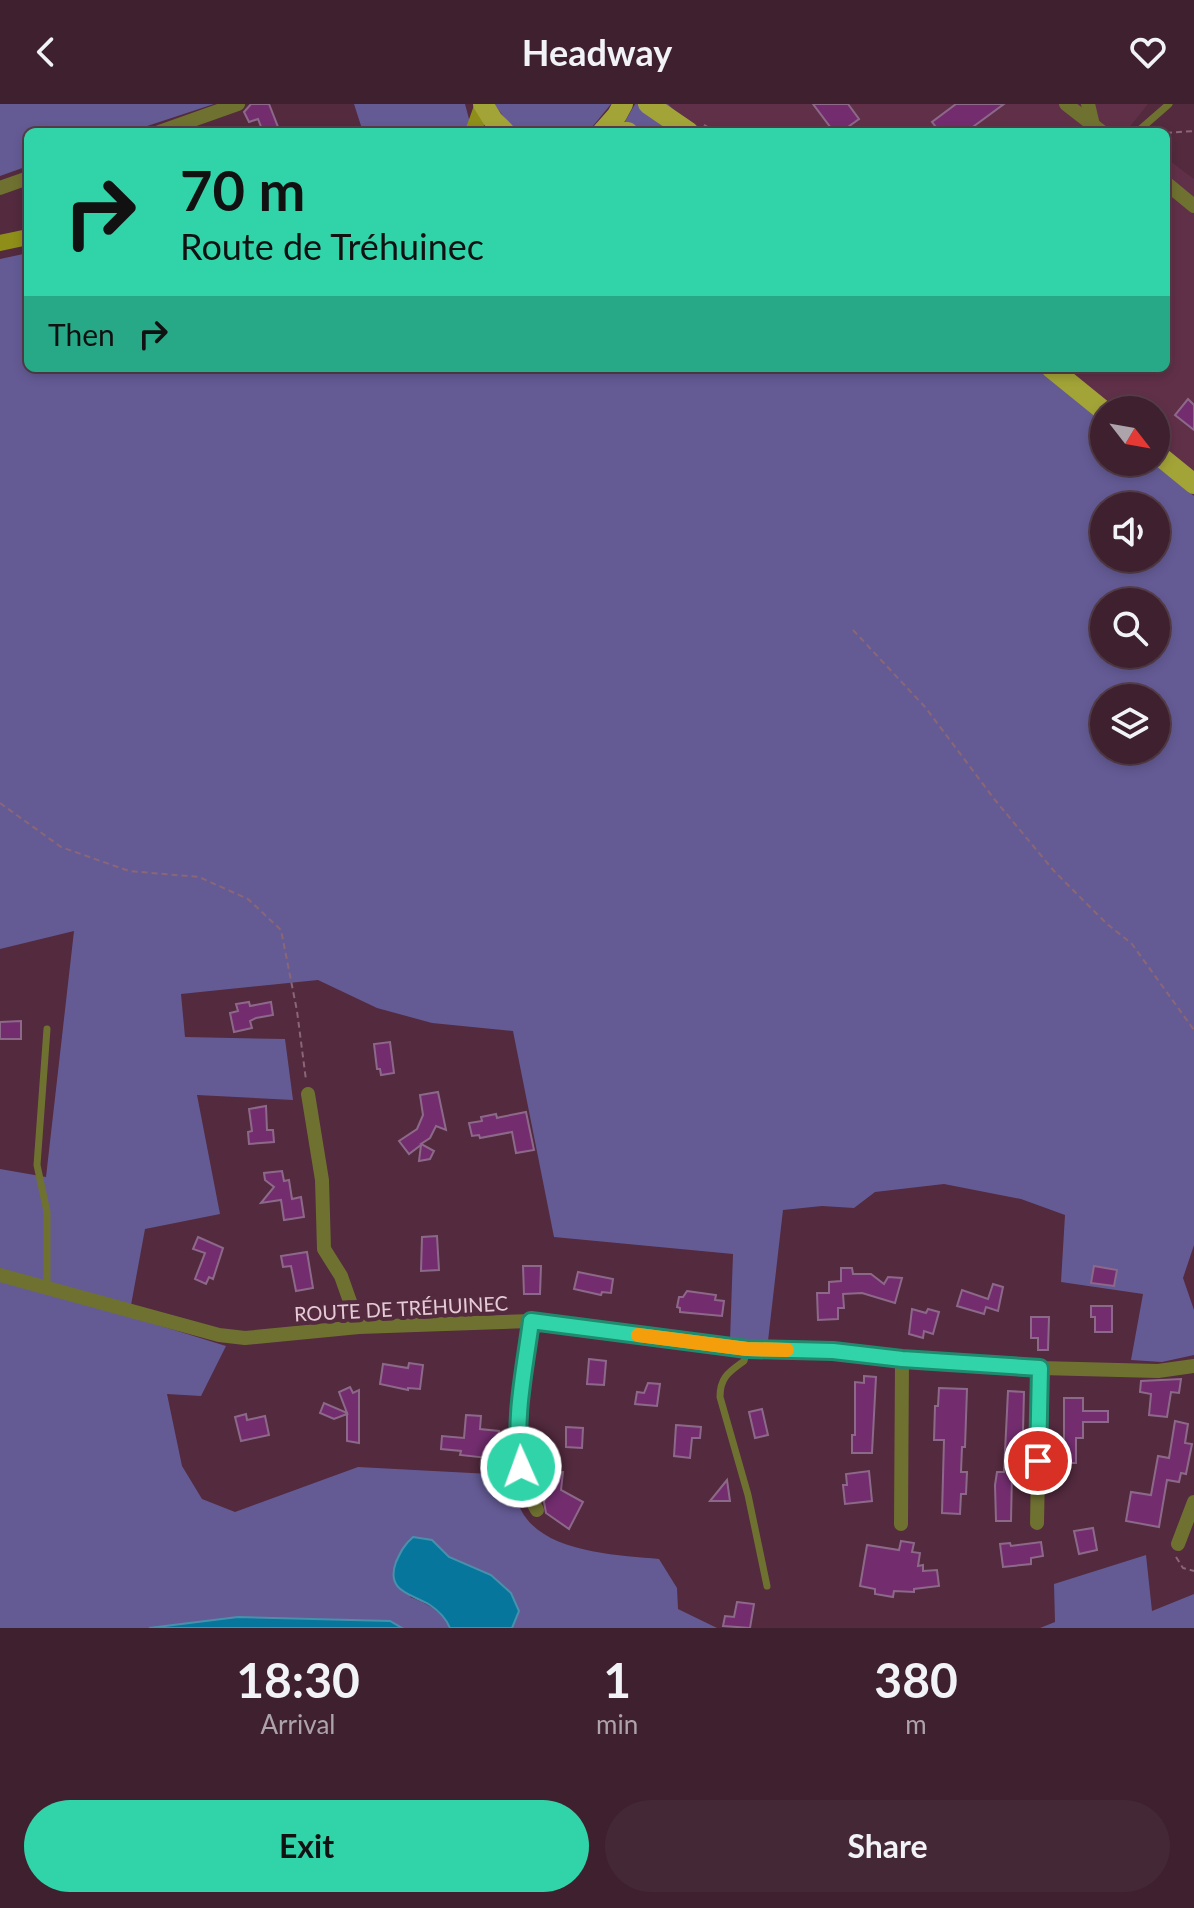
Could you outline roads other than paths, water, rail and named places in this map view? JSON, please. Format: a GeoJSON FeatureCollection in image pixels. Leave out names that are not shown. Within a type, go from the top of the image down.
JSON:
{"type":"FeatureCollection","features":[{"type":"Feature","properties":{"kind":"main road"},"geometry":{"type":"LineString","coordinates":[[474,128],[483,104]]}},
{"type":"Feature","properties":{"kind":"main road"},"geometry":{"type":"LineString","coordinates":[[483,104],[501,128]]}},
{"type":"Feature","properties":{"kind":"main road"},"geometry":{"type":"LineString","coordinates":[[606,128],[623,104]]}},
{"type":"Feature","properties":{"kind":"main road"},"geometry":{"type":"LineString","coordinates":[[633,104],[650,122],[661,128]]}},
{"type":"Feature","properties":{"kind":"main road"},"geometry":{"type":"LineString","coordinates":[[648,104],[683,128]]}},
{"type":"Feature","properties":{"kind":"main road"},"geometry":{"type":"LineString","coordinates":[[0,243],[24,238]]}},
{"type":"Feature","properties":{"kind":"main road"},"geometry":{"type":"LineString","coordinates":[[1056,372],[1090,400]]}},
{"type":"Feature","properties":{"kind":"main road"},"geometry":{"type":"LineString","coordinates":[[1170,464],[1194,484]]}},
{"type":"Feature","properties":{"kind":"street"},"geometry":{"type":"LineString","coordinates":[[170,128],[238,104]]}},
{"type":"Feature","properties":{"kind":"street"},"geometry":{"type":"LineString","coordinates":[[1066,104],[1098,128]]}},
{"type":"Feature","properties":{"kind":"street"},"geometry":{"type":"LineString","coordinates":[[1088,104],[1098,128]]}},
{"type":"Feature","properties":{"kind":"street"},"geometry":{"type":"LineString","coordinates":[[0,188],[24,179]]}},
{"type":"Feature","properties":{"kind":"street"},"geometry":{"type":"LineString","coordinates":[[1170,186],[1194,206]]}},
{"type":"Feature","properties":{"kind":"street"},"geometry":{"type":"LineString","coordinates":[[308,1094],[322,1180],[324,1249],[341,1276],[359,1327]]}},
{"type":"Feature","properties":{"kind":"street","name":"ROUTE DE TRÉHUINEC"},"geometry":{"type":"LineString","coordinates":[[0,1275],[219,1335],[245,1338],[359,1327],[531,1321],[747,1349],[833,1351],[1040,1368],[1158,1371],[1194,1366]]}},
{"type":"Feature","properties":{"kind":"street"},"geometry":{"type":"LineString","coordinates":[[531,1321],[519,1450],[524,1483],[537,1510]]}},
{"type":"Feature","properties":{"kind":"street"},"geometry":{"type":"LineString","coordinates":[[901,1524],[902,1359]]}},
{"type":"Feature","properties":{"kind":"street"},"geometry":{"type":"LineString","coordinates":[[1037,1523],[1040,1368]]}},
{"type":"Feature","properties":{"kind":"street"},"geometry":{"type":"LineString","coordinates":[[1178,1544],[1194,1502]]}},
{"type":"Feature","properties":{"kind":"lane"},"geometry":{"type":"LineString","coordinates":[[1142,128],[1169,104]]}},
{"type":"Feature","properties":{"kind":"lane"},"geometry":{"type":"LineString","coordinates":[[47,1029],[37,1165],[47,1212],[47,1288]]}},
{"type":"Feature","properties":{"kind":"lane"},"geometry":{"type":"LineString","coordinates":[[747,1349],[744,1361],[724,1376],[720,1397],[748,1495],[767,1586]]}},
{"type":"Feature","properties":{"kind":"water"},"geometry":{"type":"Polygon","coordinates":[[[413,1537],[432,1540],[449,1557],[491,1575],[511,1593],[519,1611],[512,1628],[450,1628],[433,1607],[402,1591],[394,1580],[396,1562],[413,1537]]]}},
{"type":"Feature","properties":{"kind":"water"},"geometry":{"type":"Polygon","coordinates":[[[238,1617],[390,1621],[402,1628],[149,1628],[238,1617]]]}}]}
